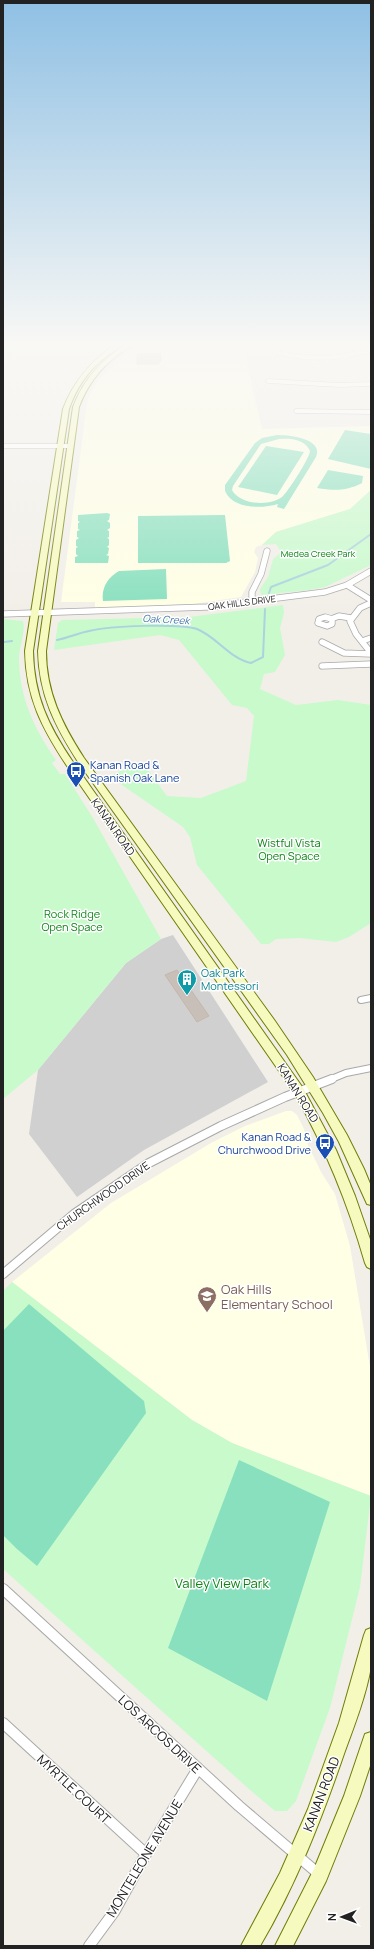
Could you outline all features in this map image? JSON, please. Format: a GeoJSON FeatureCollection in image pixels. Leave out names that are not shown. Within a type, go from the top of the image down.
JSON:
{"type":"FeatureCollection","features":[{"type":"Feature","properties":{"kind":"main road","name":"KANAN ROAD"},"geometry":{"type":"LineString","coordinates":[[61,434],[29,651],[28,666],[30,683],[38,711],[49,732],[299,1091],[326,1139],[344,1179],[371,1263]]}},
{"type":"Feature","properties":{"kind":"main road","name":"KANAN ROAD"},"geometry":{"type":"LineString","coordinates":[[72,434],[46,613],[42,651],[42,675],[47,695],[63,732],[81,760],[255,1001],[313,1086],[337,1126],[364,1181],[371,1200]]}},
{"type":"Feature","properties":{"kind":"main road","name":"KANAN ROAD"},"geometry":{"type":"LineString","coordinates":[[250,1946],[272,1909],[297,1857],[350,1718],[371,1635]]}},
{"type":"Feature","properties":{"kind":"main road"},"geometry":{"type":"LineString","coordinates":[[284,1946],[320,1876],[352,1796],[371,1740]]}},
{"type":"Feature","properties":{"kind":"street"},"geometry":{"type":"LineString","coordinates":[[3,446],[70,446]]}},
{"type":"Feature","properties":{"kind":"street"},"geometry":{"type":"LineString","coordinates":[[252,602],[252,592],[261,574],[267,551]]}},
{"type":"Feature","properties":{"kind":"street","name":"OAK HILLS DRIVE"},"geometry":{"type":"LineString","coordinates":[[3,614],[183,609],[252,602],[311,595],[347,586],[371,571]]}},
{"type":"Feature","properties":{"kind":"street"},"geometry":{"type":"LineString","coordinates":[[347,586],[371,602],[360,608],[352,618],[351,627],[371,653]]}},
{"type":"Feature","properties":{"kind":"street"},"geometry":{"type":"LineString","coordinates":[[331,619],[339,616],[352,618]]}},
{"type":"Feature","properties":{"kind":"street"},"geometry":{"type":"LineString","coordinates":[[362,641],[371,638]]}},
{"type":"Feature","properties":{"kind":"street"},"geometry":{"type":"LineString","coordinates":[[322,642],[344,653],[371,653]]}},
{"type":"Feature","properties":{"kind":"street"},"geometry":{"type":"LineString","coordinates":[[322,666],[371,664]]}},
{"type":"Feature","properties":{"kind":"street"},"geometry":{"type":"LineString","coordinates":[[361,1000],[371,998]]}},
{"type":"Feature","properties":{"kind":"street","name":"CHURCHWOOD DRIVE"},"geometry":{"type":"LineString","coordinates":[[3,1274],[74,1214],[135,1171],[221,1126],[299,1091],[346,1073],[371,1068]]}},
{"type":"Feature","properties":{"kind":"street","name":"LOS ARCOS DRIVE"},"geometry":{"type":"LineString","coordinates":[[3,1589],[34,1616],[197,1770],[320,1876]]}},
{"type":"Feature","properties":{"kind":"street","name":"MYRTLE COURT"},"geometry":{"type":"LineString","coordinates":[[3,1723],[146,1854]]}},
{"type":"Feature","properties":{"kind":"street","name":"MONTELEONE AVENUE"},"geometry":{"type":"LineString","coordinates":[[90,1946],[114,1912],[146,1854],[197,1770]]}},
{"type":"Feature","properties":{"kind":"shaded area"},"geometry":{"type":"Polygon","coordinates":[[[83,434],[371,434],[371,490],[350,509],[276,532],[262,545],[256,547],[254,552],[258,558],[255,572],[241,597],[193,604],[95,608],[95,602],[61,602],[83,434]]]}},
{"type":"Feature","properties":{"kind":"shaded area"},"geometry":{"type":"Polygon","coordinates":[[[173,935],[268,1082],[144,1150],[77,1197],[29,1134],[38,1070],[126,963],[161,939],[173,935]]]}},
{"type":"Feature","properties":{"kind":"shaded area","name":"Oak Hills Elementary School"},"geometry":{"type":"Polygon","coordinates":[[[286,1111],[292,1111],[297,1115],[304,1129],[308,1145],[321,1172],[335,1194],[350,1246],[371,1373],[371,1496],[232,1443],[192,1420],[12,1282],[111,1203],[211,1143],[245,1126],[286,1111]]]}},
{"type":"Feature","properties":{"kind":"green space"},"geometry":{"type":"Polygon","coordinates":[[[343,434],[371,434],[371,469],[328,459],[343,434]]]}},
{"type":"Feature","properties":{"kind":"green space"},"geometry":{"type":"Polygon","coordinates":[[[277,435],[296,437],[310,442],[315,446],[317,451],[316,457],[284,509],[277,507],[278,504],[256,507],[241,504],[229,497],[225,491],[225,485],[255,443],[262,438],[277,435]],[[283,439],[261,444],[233,486],[232,490],[236,495],[248,501],[264,503],[278,500],[286,493],[303,467],[310,451],[305,444],[297,440],[283,439]]]}},
{"type":"Feature","properties":{"kind":"green space"},"geometry":{"type":"Polygon","coordinates":[[[266,446],[304,452],[277,495],[238,487],[266,446]]]}},
{"type":"Feature","properties":{"kind":"green space"},"geometry":{"type":"Polygon","coordinates":[[[328,470],[363,476],[362,483],[351,488],[340,490],[317,488],[328,470]]]}},
{"type":"Feature","properties":{"kind":"green space","name":"Medea Creek Park"},"geometry":{"type":"Polygon","coordinates":[[[371,490],[371,565],[325,587],[261,595],[260,589],[268,577],[273,559],[281,552],[276,544],[262,545],[276,532],[350,509],[371,490]]]}},
{"type":"Feature","properties":{"kind":"green space"},"geometry":{"type":"Polygon","coordinates":[[[110,514],[109,520],[107,521],[110,523],[110,528],[107,530],[109,531],[109,537],[107,538],[109,539],[109,545],[107,547],[109,548],[108,554],[106,555],[109,556],[108,563],[75,563],[75,557],[78,556],[76,554],[76,548],[78,547],[76,546],[76,540],[79,538],[77,537],[77,531],[80,530],[78,529],[78,523],[80,522],[78,521],[78,515],[110,514]]]}},
{"type":"Feature","properties":{"kind":"green space"},"geometry":{"type":"Polygon","coordinates":[[[225,515],[230,561],[226,563],[138,563],[138,516],[225,515]]]}},
{"type":"Feature","properties":{"kind":"green space"},"geometry":{"type":"Polygon","coordinates":[[[166,569],[167,599],[103,601],[104,587],[115,573],[119,571],[166,569]]]}},
{"type":"Feature","properties":{"kind":"green space","name":"Wistful Vista Open Space"},"geometry":{"type":"Polygon","coordinates":[[[283,605],[284,613],[280,628],[285,655],[275,672],[264,674],[260,689],[296,705],[338,700],[371,705],[371,923],[349,937],[336,942],[300,938],[276,939],[269,944],[261,944],[197,865],[190,837],[183,827],[109,776],[142,762],[167,796],[201,798],[246,781],[254,716],[247,708],[232,705],[179,640],[160,635],[54,650],[58,623],[62,620],[189,617],[283,605]]]}},
{"type":"Feature","properties":{"kind":"green space","name":"Rock Ridge Open Space"},"geometry":{"type":"Polygon","coordinates":[[[3,619],[23,621],[24,630],[19,658],[22,686],[29,712],[41,736],[56,760],[52,763],[60,774],[65,774],[93,818],[161,939],[126,963],[38,1070],[3,1099],[3,619]]]}},
{"type":"Feature","properties":{"kind":"green space","name":"Valley View Park"},"geometry":{"type":"Polygon","coordinates":[[[12,1282],[192,1420],[232,1443],[371,1496],[360,1587],[330,1708],[296,1801],[287,1811],[275,1811],[249,1789],[3,1569],[3,1291],[12,1282]]]}},
{"type":"Feature","properties":{"kind":"green space"},"geometry":{"type":"Polygon","coordinates":[[[29,1304],[144,1401],[146,1413],[37,1566],[3,1535],[3,1331],[29,1304]]]}},
{"type":"Feature","properties":{"kind":"green space"},"geometry":{"type":"Polygon","coordinates":[[[239,1460],[330,1502],[267,1701],[168,1648],[239,1460]]]}},
{"type":"Feature","properties":{"kind":"building","name":"Oak Park Montessori"},"geometry":{"type":"Polygon","coordinates":[[[177,970],[209,1016],[197,1022],[165,975],[177,970]]]}},
{"type":"Feature","properties":{"kind":"waterway","name":"Oak Creek"},"geometry":{"type":"LineString","coordinates":[[269,593],[271,587],[328,565],[371,534]]}},
{"type":"Feature","properties":{"kind":"waterway","name":"Oak Creek"},"geometry":{"type":"LineString","coordinates":[[57,640],[99,629],[144,626],[188,627],[197,629],[211,637],[230,653],[243,661],[251,663],[263,657],[265,609]]}},
{"type":"Feature","properties":{"kind":"waterway","name":"Oak Creek"},"geometry":{"type":"LineString","coordinates":[[4,642],[12,641]]}},
{"type":"Feature","properties":{"kind":"place","name":"Kanan Road & Spanish Oak Lane"},"geometry":{"type":"Point","coordinates":[76,788]}},
{"type":"Feature","properties":{"kind":"place","name":"Oak Park Montessori"},"geometry":{"type":"Point","coordinates":[187,996]}},
{"type":"Feature","properties":{"kind":"place","name":"Kanan Road & Churchwood Drive"},"geometry":{"type":"Point","coordinates":[325,1160]}},
{"type":"Feature","properties":{"kind":"place","name":"Oak Hills Elementary School"},"geometry":{"type":"Point","coordinates":[207,1313]}}]}
